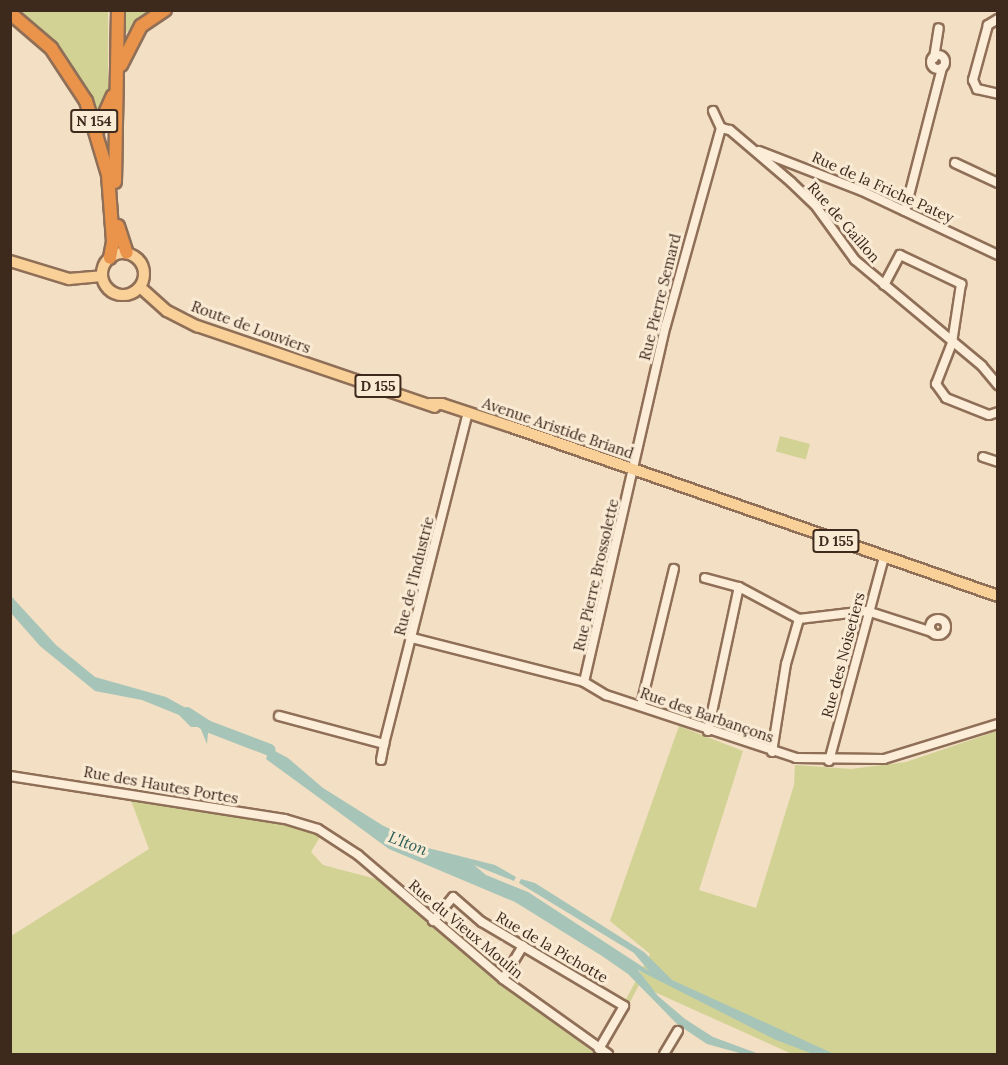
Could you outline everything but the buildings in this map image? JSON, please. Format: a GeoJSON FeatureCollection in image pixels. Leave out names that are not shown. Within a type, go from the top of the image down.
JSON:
{"type":"FeatureCollection","features":[{"type":"Feature","properties":{"kind":"highway"},"geometry":{"type":"LineString","coordinates":[[116,10],[115,198],[120,237],[127,253]]}},
{"type":"Feature","properties":{"kind":"highway"},"geometry":{"type":"LineString","coordinates":[[98,129],[112,97],[116,10]]}},
{"type":"Feature","properties":{"kind":"highway"},"geometry":{"type":"LineString","coordinates":[[117,78],[130,42],[141,26],[165,10]]}},
{"type":"Feature","properties":{"kind":"highway","name":"N 154"},"geometry":{"type":"LineString","coordinates":[[10,12],[51,48],[69,72],[98,129],[109,187],[113,242],[110,258]]}},
{"type":"Feature","properties":{"kind":"main road"},"geometry":{"type":"LineString","coordinates":[[127,253],[137,258],[144,270],[140,287],[130,295],[116,295],[107,288],[102,276],[110,258],[127,253]]}},
{"type":"Feature","properties":{"kind":"main road"},"geometry":{"type":"LineString","coordinates":[[10,261],[69,279],[102,276]]}},
{"type":"Feature","properties":{"kind":"main road","name":"Route de Louviers"},"geometry":{"type":"LineString","coordinates":[[140,287],[167,311],[197,326],[325,369]]}},
{"type":"Feature","properties":{"kind":"main road","name":"Avenue Aristide Briand"},"geometry":{"type":"LineString","coordinates":[[325,369],[675,485],[998,596]]}},
{"type":"Feature","properties":{"kind":"street"},"geometry":{"type":"LineString","coordinates":[[998,19],[988,26],[973,80],[977,89],[998,94]]}},
{"type":"Feature","properties":{"kind":"street"},"geometry":{"type":"LineString","coordinates":[[905,211],[942,68],[943,57],[934,58],[939,28]]}},
{"type":"Feature","properties":{"kind":"street"},"geometry":{"type":"LineString","coordinates":[[713,111],[721,128]]}},
{"type":"Feature","properties":{"kind":"street","name":"Rue de Gaillon"},"geometry":{"type":"LineString","coordinates":[[721,128],[730,130],[756,150],[814,205],[855,260],[982,366],[998,385]]}},
{"type":"Feature","properties":{"kind":"street","name":"Rue Pierre Semard"},"geometry":{"type":"LineString","coordinates":[[634,472],[666,325],[721,128]]}},
{"type":"Feature","properties":{"kind":"street","name":"Rue de la Friche Patey"},"geometry":{"type":"LineString","coordinates":[[756,150],[862,191],[998,255]]}},
{"type":"Feature","properties":{"kind":"street"},"geometry":{"type":"LineString","coordinates":[[955,163],[998,183]]}},
{"type":"Feature","properties":{"kind":"street"},"geometry":{"type":"LineString","coordinates":[[884,285],[900,255],[957,280],[962,291],[952,343],[936,384],[946,398],[989,415],[998,412]]}},
{"type":"Feature","properties":{"kind":"street","name":"Rue de l'Industrie"},"geometry":{"type":"LineString","coordinates":[[381,760],[468,416]]}},
{"type":"Feature","properties":{"kind":"street"},"geometry":{"type":"LineString","coordinates":[[983,457],[998,462]]}},
{"type":"Feature","properties":{"kind":"street","name":"Rue Pierre Brossolette"},"geometry":{"type":"LineString","coordinates":[[584,682],[634,472]]}},
{"type":"Feature","properties":{"kind":"street","name":"Rue des Noisetiers"},"geometry":{"type":"LineString","coordinates":[[829,761],[867,612],[884,557]]}},
{"type":"Feature","properties":{"kind":"street"},"geometry":{"type":"LineString","coordinates":[[641,705],[674,568]]}},
{"type":"Feature","properties":{"kind":"street"},"geometry":{"type":"LineString","coordinates":[[705,578],[739,587],[799,619],[867,612],[932,632]]}},
{"type":"Feature","properties":{"kind":"street"},"geometry":{"type":"LineString","coordinates":[[708,731],[739,587]]}},
{"type":"Feature","properties":{"kind":"street"},"geometry":{"type":"LineString","coordinates":[[772,752],[786,664],[799,619]]}},
{"type":"Feature","properties":{"kind":"street","name":"Rue des Barbançons"},"geometry":{"type":"LineString","coordinates":[[412,638],[584,682],[606,694],[772,752],[829,761],[906,755],[998,724]]}},
{"type":"Feature","properties":{"kind":"street"},"geometry":{"type":"LineString","coordinates":[[279,716],[384,744]]}},
{"type":"Feature","properties":{"kind":"street","name":"Rue des Hautes Portes"},"geometry":{"type":"LineString","coordinates":[[10,776],[62,781],[307,824]]}},
{"type":"Feature","properties":{"kind":"street","name":"Rue du Vieux Moulin"},"geometry":{"type":"LineString","coordinates":[[307,824],[358,855],[503,979],[608,1054]]}},
{"type":"Feature","properties":{"kind":"street","name":"Rue de la Pichotte"},"geometry":{"type":"LineString","coordinates":[[433,921],[453,897],[482,922],[624,1006],[599,1049]]}},
{"type":"Feature","properties":{"kind":"street"},"geometry":{"type":"LineString","coordinates":[[503,979],[523,946]]}},
{"type":"Feature","properties":{"kind":"street"},"geometry":{"type":"LineString","coordinates":[[664,1054],[678,1031]]}},
{"type":"Feature","properties":{"kind":"green space"},"geometry":{"type":"Polygon","coordinates":[[[21,11],[108,11],[108,90],[97,113],[66,56],[21,11]]]}},
{"type":"Feature","properties":{"kind":"green space"},"geometry":{"type":"Polygon","coordinates":[[[125,11],[154,11],[124,34],[125,11]]]}},
{"type":"Feature","properties":{"kind":"green space"},"geometry":{"type":"Polygon","coordinates":[[[780,436],[810,444],[806,459],[776,451],[780,436]]]}},
{"type":"Feature","properties":{"kind":"green space"},"geometry":{"type":"Polygon","coordinates":[[[679,726],[743,751],[699,890],[756,908],[794,785],[795,765],[851,769],[906,762],[997,731],[997,1054],[792,1054],[639,985],[602,1054],[597,1054],[650,954],[610,921],[679,726]]]}},
{"type":"Feature","properties":{"kind":"green space"},"geometry":{"type":"Polygon","coordinates":[[[129,795],[290,825],[320,837],[311,852],[323,865],[380,880],[595,1054],[11,1054],[11,936],[149,849],[129,795]]]}},
{"type":"Feature","properties":{"kind":"water"},"geometry":{"type":"Polygon","coordinates":[[[11,596],[56,645],[95,677],[166,697],[202,717],[200,723],[209,722],[207,744],[200,727],[191,727],[179,715],[142,700],[95,691],[40,646],[11,613],[11,596]]]}},
{"type":"Feature","properties":{"kind":"water"},"geometry":{"type":"Polygon","coordinates":[[[258,742],[288,758],[323,788],[382,825],[428,848],[495,865],[516,877],[514,881],[474,865],[486,875],[528,892],[649,971],[634,953],[519,883],[521,879],[535,883],[644,952],[672,980],[834,1054],[813,1054],[776,1040],[638,970],[658,996],[685,1019],[713,1037],[759,1054],[743,1054],[707,1044],[677,1024],[628,974],[515,902],[389,849],[266,759],[268,753],[256,747],[258,742]]]}},
{"type":"Feature","properties":{"kind":"waterway","name":"L'Iton"},"geometry":{"type":"LineString","coordinates":[[187,713],[207,726],[270,750]]}}]}
